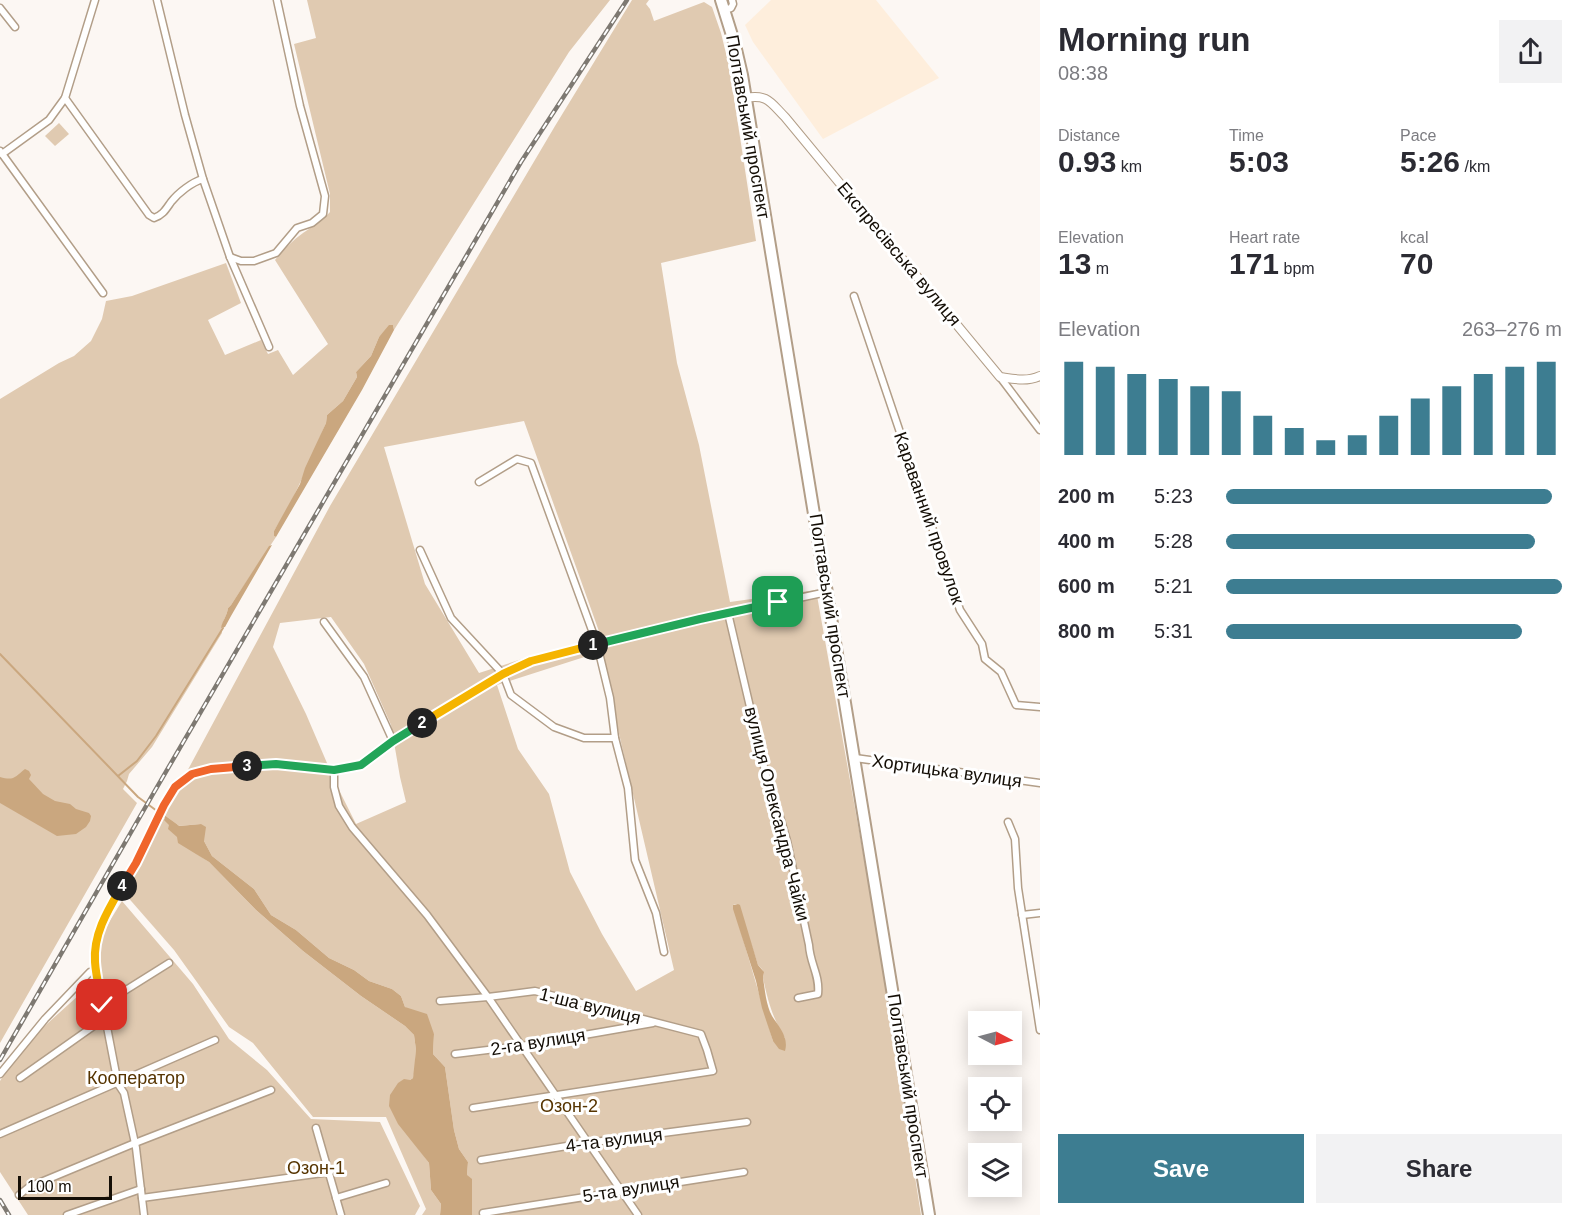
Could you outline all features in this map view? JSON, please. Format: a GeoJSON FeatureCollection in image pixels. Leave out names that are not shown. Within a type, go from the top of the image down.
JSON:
{"type":"FeatureCollection","features":[{"type":"Feature","properties":{"kind":"highway","name":"Полтавський проспект"},"geometry":{"type":"LineString","coordinates":[[722,5],[740,62],[929,1215]]}},
{"type":"Feature","properties":{"kind":"street"},"geometry":{"type":"LineString","coordinates":[[95,0],[65,98],[48,120],[1,152],[103,293]]}},
{"type":"Feature","properties":{"kind":"street"},"geometry":{"type":"LineString","coordinates":[[157,0],[203,179],[230,257],[269,347]]}},
{"type":"Feature","properties":{"kind":"street"},"geometry":{"type":"LineString","coordinates":[[230,257],[241,261],[254,261],[276,253],[297,228],[312,223],[323,213],[325,196],[300,106],[277,0]]}},
{"type":"Feature","properties":{"kind":"street"},"geometry":{"type":"LineString","coordinates":[[722,5],[731,8],[732,0]]}},
{"type":"Feature","properties":{"kind":"street"},"geometry":{"type":"LineString","coordinates":[[0,8],[15,27]]}},
{"type":"Feature","properties":{"kind":"street","name":"Експресівська вулиця"},"geometry":{"type":"LineString","coordinates":[[745,98],[758,96],[766,98],[785,117],[1000,377],[1040,430]]}},
{"type":"Feature","properties":{"kind":"street"},"geometry":{"type":"LineString","coordinates":[[65,98],[149,215],[154,218],[165,212],[177,196],[203,179]]}},
{"type":"Feature","properties":{"kind":"street","name":"Караванний провулок"},"geometry":{"type":"LineString","coordinates":[[854,296],[960,610],[982,644],[985,659],[1000,672],[1016,705],[1040,707]]}},
{"type":"Feature","properties":{"kind":"street"},"geometry":{"type":"LineString","coordinates":[[1000,377],[1027,380],[1040,376]]}},
{"type":"Feature","properties":{"kind":"street"},"geometry":{"type":"LineString","coordinates":[[479,482],[517,459],[531,463],[597,644],[610,698],[615,738],[628,788],[635,860],[656,913],[664,952]]}},
{"type":"Feature","properties":{"kind":"street"},"geometry":{"type":"LineString","coordinates":[[420,550],[452,618],[503,674],[511,695],[554,727],[584,738],[615,738]]}},
{"type":"Feature","properties":{"kind":"street"},"geometry":{"type":"LineString","coordinates":[[144,1215],[135,1143],[124,1093],[118,1084],[95,956],[102,922],[136,863],[175,787],[192,774],[211,769],[276,764],[334,770],[361,765],[393,741],[503,674],[531,661],[728,613],[827,592]]}},
{"type":"Feature","properties":{"kind":"street","name":"вулиця Олександра Чайки"},"geometry":{"type":"LineString","coordinates":[[728,613],[772,806],[780,817],[787,841],[809,945],[809,956],[819,981],[818,994],[798,998]]}},
{"type":"Feature","properties":{"kind":"street"},"geometry":{"type":"LineString","coordinates":[[324,622],[364,677],[393,741]]}},
{"type":"Feature","properties":{"kind":"street","name":"Хортицька вулиця"},"geometry":{"type":"LineString","coordinates":[[855,758],[1040,783]]}},
{"type":"Feature","properties":{"kind":"street"},"geometry":{"type":"LineString","coordinates":[[334,770],[334,788],[339,806],[352,827],[427,915],[488,997],[638,1215]]}},
{"type":"Feature","properties":{"kind":"street"},"geometry":{"type":"LineString","coordinates":[[1008,822],[1014,839],[1018,888],[1040,1030]]}},
{"type":"Feature","properties":{"kind":"street"},"geometry":{"type":"LineString","coordinates":[[1022,915],[1040,913]]}},
{"type":"Feature","properties":{"kind":"street"},"geometry":{"type":"LineString","coordinates":[[102,1005],[169,963]]}},
{"type":"Feature","properties":{"kind":"street"},"geometry":{"type":"LineString","coordinates":[[0,1074],[60,1003],[90,972],[96,970]]}},
{"type":"Feature","properties":{"kind":"street","name":"1-ша вулиця"},"geometry":{"type":"LineString","coordinates":[[440,1001],[535,991],[701,1034],[713,1071],[555,1096]]}},
{"type":"Feature","properties":{"kind":"street"},"geometry":{"type":"LineString","coordinates":[[20,1078],[105,1018]]}},
{"type":"Feature","properties":{"kind":"street","name":"2-га вулиця"},"geometry":{"type":"LineString","coordinates":[[455,1054],[521,1046],[656,1023]]}},
{"type":"Feature","properties":{"kind":"street"},"geometry":{"type":"LineString","coordinates":[[0,1134],[215,1040]]}},
{"type":"Feature","properties":{"kind":"street"},"geometry":{"type":"LineString","coordinates":[[19,1195],[29,1187],[271,1090]]}},
{"type":"Feature","properties":{"kind":"street"},"geometry":{"type":"LineString","coordinates":[[473,1108],[555,1096]]}},
{"type":"Feature","properties":{"kind":"street","name":"4-та вулиця"},"geometry":{"type":"LineString","coordinates":[[481,1160],[579,1144],[747,1122]]}},
{"type":"Feature","properties":{"kind":"street"},"geometry":{"type":"LineString","coordinates":[[316,1128],[341,1215]]}},
{"type":"Feature","properties":{"kind":"street"},"geometry":{"type":"LineString","coordinates":[[142,1198],[330,1172]]}},
{"type":"Feature","properties":{"kind":"street","name":"5-та вулиця"},"geometry":{"type":"LineString","coordinates":[[483,1213],[744,1172]]}},
{"type":"Feature","properties":{"kind":"street"},"geometry":{"type":"LineString","coordinates":[[336,1198],[386,1183]]}},
{"type":"Feature","properties":{"kind":"street"},"geometry":{"type":"LineString","coordinates":[[67,1215],[141,1189]]}},
{"type":"Feature","properties":{"kind":"shaded area"},"geometry":{"type":"Polygon","coordinates":[[[771,0],[876,0],[939,78],[823,139],[753,42],[745,25],[771,0]]]}},
{"type":"Feature","properties":{"kind":"shaded area"},"geometry":{"type":"Polygon","coordinates":[[[389,325],[393,325],[394,330],[362,390],[276,537],[274,536],[274,531],[300,484],[326,423],[327,415],[343,401],[357,377],[356,372],[371,356],[379,337],[389,325]]]}},
{"type":"Feature","properties":{"kind":"shaded area"},"geometry":{"type":"Polygon","coordinates":[[[272,545],[225,627],[221,628],[228,608],[269,546],[272,545]]]}},
{"type":"Feature","properties":{"kind":"shaded area"},"geometry":{"type":"Polygon","coordinates":[[[25,769],[31,775],[29,779],[43,794],[55,801],[70,804],[76,809],[89,813],[90,821],[86,827],[76,834],[57,836],[0,803],[0,777],[11,778],[25,769]]]}},
{"type":"Feature","properties":{"kind":"shaded area"},"geometry":{"type":"Polygon","coordinates":[[[166,817],[179,826],[201,824],[206,827],[204,841],[212,856],[254,889],[271,915],[296,930],[329,958],[354,970],[369,981],[392,989],[401,996],[405,1007],[427,1014],[434,1034],[433,1054],[445,1067],[454,1130],[459,1149],[468,1162],[467,1175],[472,1179],[472,1215],[440,1215],[441,1204],[431,1190],[429,1163],[398,1124],[389,1106],[390,1095],[398,1083],[404,1079],[413,1078],[416,1050],[414,1035],[303,951],[256,910],[209,862],[178,843],[177,837],[168,829],[169,825],[164,820],[166,817]]]}},
{"type":"Feature","properties":{"kind":"shaded area"},"geometry":{"type":"Polygon","coordinates":[[[738,904],[758,965],[764,972],[767,1002],[786,1041],[785,1051],[779,1049],[773,1041],[762,1008],[756,981],[733,909],[733,905],[738,904]]]}},
{"type":"Feature","properties":{"kind":"green space"},"geometry":{"type":"Polygon","coordinates":[[[307,0],[610,0],[569,52],[394,330],[393,325],[379,337],[371,356],[356,372],[357,377],[343,401],[327,415],[326,423],[302,478],[274,531],[276,537],[228,608],[222,633],[152,747],[129,774],[123,789],[137,803],[0,1043],[0,399],[74,356],[91,341],[102,319],[106,301],[132,296],[226,263],[241,303],[208,320],[225,355],[261,340],[268,354],[278,350],[293,375],[328,344],[275,260],[295,239],[330,212],[330,194],[294,44],[316,38],[307,0]]]}},
{"type":"Feature","properties":{"kind":"green space","name":"Озон-2"},"geometry":{"type":"Polygon","coordinates":[[[632,0],[649,0],[646,4],[654,21],[704,2],[712,7],[729,66],[756,241],[661,263],[677,363],[699,445],[730,602],[816,590],[873,909],[921,1215],[472,1215],[467,1175],[468,1162],[459,1149],[454,1130],[445,1067],[433,1054],[434,1034],[405,1007],[401,996],[392,989],[369,981],[354,970],[329,958],[296,930],[271,915],[254,889],[212,856],[204,841],[201,824],[178,826],[197,854],[209,862],[256,910],[303,951],[414,1035],[415,1070],[410,1080],[412,1140],[429,1163],[431,1190],[441,1204],[440,1215],[422,1215],[426,1209],[386,1117],[313,1117],[253,1043],[229,1027],[174,950],[125,894],[170,803],[330,506],[632,0]],[[524,421],[384,447],[425,584],[479,673],[601,637],[524,421]],[[331,617],[280,623],[273,647],[356,824],[406,802],[391,725],[364,664],[331,617]],[[600,652],[497,685],[518,749],[549,794],[570,872],[602,934],[636,991],[674,970],[600,652]],[[738,904],[733,905],[773,1041],[785,1038],[771,1009],[763,972],[758,965],[738,904]]]}},
{"type":"Feature","properties":{"kind":"green space"},"geometry":{"type":"Polygon","coordinates":[[[59,123],[69,134],[55,146],[45,136],[59,123]]]}},
{"type":"Feature","properties":{"kind":"green space","name":"Кооператор"},"geometry":{"type":"Polygon","coordinates":[[[122,901],[193,984],[229,1039],[267,1070],[311,1119],[380,1122],[420,1206],[415,1215],[28,1215],[0,1172],[0,1081],[38,1032],[100,976],[99,954],[102,937],[122,901]]]}},
{"type":"Feature","properties":{"kind":"waterway"},"geometry":{"type":"LineString","coordinates":[[118,776],[137,761],[156,736],[223,628]]}},
{"type":"Feature","properties":{"kind":"waterway"},"geometry":{"type":"LineString","coordinates":[[0,654],[138,797],[176,825]]}},
{"type":"Feature","properties":{"kind":"railway"},"geometry":{"type":"LineString","coordinates":[[0,1060],[521,162],[627,0]]}},
{"type":"Feature","properties":{"kind":"railway"},"geometry":{"type":"LineString","coordinates":[[0,1200],[9,1215]]}},
{"type":"Feature","properties":{"kind":"route"},"geometry":{"type":"LineString","coordinates":[[102,1005],[95,956],[102,922],[136,863],[164,805],[175,787],[192,774],[211,769],[276,764],[334,770],[361,765],[393,741],[452,704],[503,674],[531,661],[778,602]]}},
{"type":"Feature","properties":{"kind":"park label","name":"Озон-1"},"geometry":{"type":"Point","coordinates":[316,1168]}}]}
